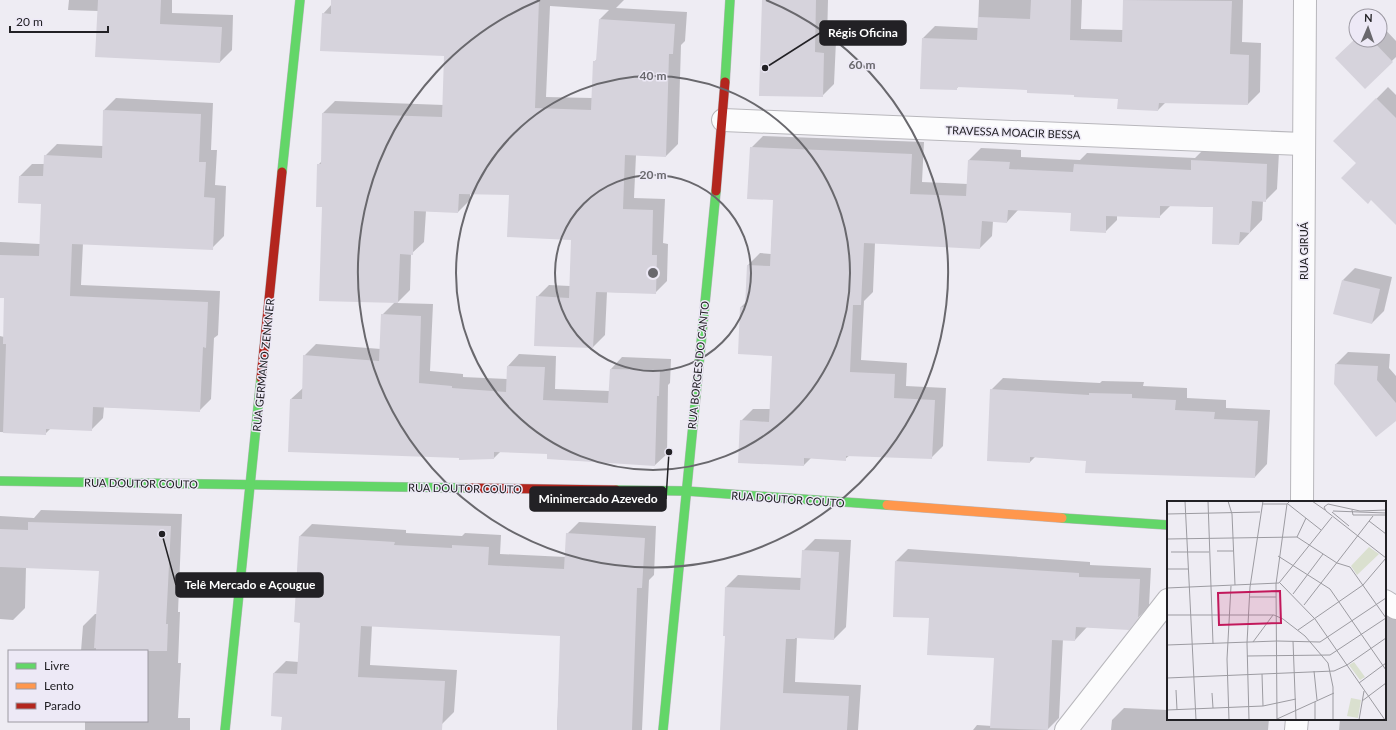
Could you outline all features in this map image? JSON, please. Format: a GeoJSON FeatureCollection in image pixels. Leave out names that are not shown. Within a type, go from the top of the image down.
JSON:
{"type":"FeatureCollection","features":[{"type":"Feature","properties":{"kind":"street","name":"RUA GERMANO ZENKNER"},"geometry":{"type":"LineString","coordinates":[[225,730],[300,0]]}},
{"type":"Feature","properties":{"kind":"street","name":"RUA BORGES DO CANTO"},"geometry":{"type":"LineString","coordinates":[[663,730],[723,120],[730,0]]}},
{"type":"Feature","properties":{"kind":"street","name":"RUA GIRUÁ"},"geometry":{"type":"LineString","coordinates":[[1302,501],[1305,0]]}},
{"type":"Feature","properties":{"kind":"street","name":"TRAVESSA MOACIR BESSA"},"geometry":{"type":"LineString","coordinates":[[723,120],[1303,144]]}},
{"type":"Feature","properties":{"kind":"street","name":"RUA DOUTOR COUTO"},"geometry":{"type":"LineString","coordinates":[[0,481],[686,492],[1167,526]]}},
{"type":"Feature","properties":{"kind":"street"},"geometry":{"type":"LineString","coordinates":[[1066,730],[1167,601]]}},
{"type":"Feature","properties":{"kind":"street"},"geometry":{"type":"LineString","coordinates":[[1386,602],[1396,608]]}},
{"type":"Feature","properties":{"kind":"street"},"geometry":{"type":"LineString","coordinates":[[1296,730],[1297,720]]}},
{"type":"Feature","properties":{"kind":"building"},"geometry":{"type":"Polygon","coordinates":[[[98,0],[161,0],[160,24],[222,27],[220,63],[95,57],[98,0]]]}},
{"type":"Feature","properties":{"kind":"building"},"geometry":{"type":"Polygon","coordinates":[[[331,0],[539,0],[535,108],[591,110],[593,61],[596,61],[599,19],[675,24],[673,54],[669,54],[666,157],[625,155],[623,209],[653,210],[652,255],[657,255],[656,294],[596,292],[593,348],[534,346],[536,296],[569,298],[571,240],[507,237],[509,195],[459,194],[458,213],[414,211],[413,255],[400,254],[398,303],[319,301],[322,207],[316,207],[317,164],[321,164],[322,113],[442,117],[444,56],[320,51],[322,13],[331,14],[331,0]]]}},
{"type":"Feature","properties":{"kind":"building"},"geometry":{"type":"Polygon","coordinates":[[[762,0],[816,0],[815,52],[824,53],[823,97],[759,96],[762,0]]]}},
{"type":"Feature","properties":{"kind":"building"},"geometry":{"type":"Polygon","coordinates":[[[1031,0],[1071,0],[1070,40],[1122,42],[1123,0],[1232,1],[1230,54],[1249,55],[1248,105],[1159,103],[1158,111],[1117,109],[1118,99],[1027,93],[1027,90],[957,87],[957,90],[920,89],[922,38],[977,40],[978,17],[1030,19],[1031,0]]]}},
{"type":"Feature","properties":{"kind":"building"},"geometry":{"type":"Polygon","coordinates":[[[1348,46],[1348,48],[1380,48],[1393,62],[1365,89],[1335,58],[1348,46]]]}},
{"type":"Feature","properties":{"kind":"building"},"geometry":{"type":"Polygon","coordinates":[[[1376,98],[1396,118],[1396,225],[1371,200],[1368,204],[1341,178],[1356,163],[1333,141],[1376,98]]]}},
{"type":"Feature","properties":{"kind":"building"},"geometry":{"type":"Polygon","coordinates":[[[103,110],[201,114],[199,162],[206,162],[204,197],[215,198],[213,250],[72,244],[70,296],[208,302],[206,348],[203,347],[200,412],[93,407],[92,431],[46,429],[46,435],[3,433],[6,344],[3,344],[4,298],[0,298],[0,255],[39,256],[41,204],[18,203],[19,176],[43,176],[44,155],[102,158],[103,110]]]}},
{"type":"Feature","properties":{"kind":"building"},"geometry":{"type":"Polygon","coordinates":[[[750,147],[912,154],[910,194],[966,196],[968,160],[1010,162],[1009,169],[1073,172],[1074,164],[1191,170],[1191,160],[1267,164],[1266,202],[1252,201],[1250,233],[1240,232],[1239,245],[1212,244],[1213,207],[1160,206],[1160,218],[1106,216],[1106,233],[1070,231],[1071,213],[1008,210],[1007,223],[982,221],[980,249],[864,243],[861,305],[853,305],[850,372],[895,374],[894,398],[935,400],[932,459],[846,456],[846,461],[804,458],[804,466],[738,463],[740,420],[769,422],[772,356],[738,354],[740,307],[745,307],[747,265],[770,266],[773,200],[747,199],[750,147]]]}},
{"type":"Feature","properties":{"kind":"building"},"geometry":{"type":"Polygon","coordinates":[[[1342,280],[1380,289],[1372,324],[1333,314],[1342,280]]]}},
{"type":"Feature","properties":{"kind":"building"},"geometry":{"type":"Polygon","coordinates":[[[381,314],[421,316],[419,383],[452,386],[452,388],[506,392],[507,366],[545,367],[543,400],[608,403],[610,369],[660,370],[659,396],[657,396],[655,466],[547,459],[547,454],[494,452],[494,459],[459,460],[459,458],[288,452],[290,399],[302,399],[303,355],[379,361],[381,314]]]}},
{"type":"Feature","properties":{"kind":"building"},"geometry":{"type":"Polygon","coordinates":[[[1335,364],[1378,366],[1377,380],[1396,403],[1396,421],[1376,437],[1334,384],[1335,364]]]}},
{"type":"Feature","properties":{"kind":"building"},"geometry":{"type":"Polygon","coordinates":[[[990,389],[1089,395],[1089,393],[1132,394],[1132,398],[1176,400],[1175,410],[1215,412],[1214,419],[1258,421],[1255,478],[1085,473],[1086,461],[1030,457],[1030,463],[987,461],[990,389]]]}},
{"type":"Feature","properties":{"kind":"building"},"geometry":{"type":"Polygon","coordinates":[[[28,522],[171,526],[166,624],[168,624],[167,651],[96,650],[96,648],[94,648],[99,571],[0,567],[0,529],[28,530],[28,522]]]}},
{"type":"Feature","properties":{"kind":"building"},"geometry":{"type":"Polygon","coordinates":[[[566,533],[645,538],[642,588],[637,588],[632,730],[557,730],[560,636],[361,626],[358,677],[445,681],[442,730],[281,730],[282,717],[271,716],[273,673],[297,674],[300,623],[294,622],[299,536],[395,542],[394,545],[452,548],[452,545],[489,547],[488,565],[564,569],[566,533]]]}},
{"type":"Feature","properties":{"kind":"building"},"geometry":{"type":"Polygon","coordinates":[[[802,550],[839,552],[834,640],[786,639],[783,693],[849,696],[847,730],[720,730],[725,636],[723,636],[725,587],[800,590],[802,550]]]}},
{"type":"Feature","properties":{"kind":"building"},"geometry":{"type":"Polygon","coordinates":[[[895,561],[1079,573],[1079,577],[1140,579],[1138,619],[1129,630],[1076,627],[1075,641],[1052,640],[1048,730],[990,728],[994,658],[927,655],[929,618],[893,617],[895,561]]]}},
{"type":"Feature","properties":{"kind":"traffic: fast"},"geometry":{"type":"LineString","coordinates":[[282,172],[300,0]]}},
{"type":"Feature","properties":{"kind":"traffic: fast"},"geometry":{"type":"LineString","coordinates":[[725,82],[730,0]]}},
{"type":"Feature","properties":{"kind":"traffic: fast"},"geometry":{"type":"LineString","coordinates":[[663,730],[716,191]]}},
{"type":"Feature","properties":{"kind":"traffic: fast"},"geometry":{"type":"LineString","coordinates":[[225,730],[261,378]]}},
{"type":"Feature","properties":{"kind":"traffic: fast"},"geometry":{"type":"LineString","coordinates":[[0,481],[467,488]]}},
{"type":"Feature","properties":{"kind":"traffic: fast"},"geometry":{"type":"LineString","coordinates":[[616,490],[686,491],[887,505]]}},
{"type":"Feature","properties":{"kind":"traffic: fast"},"geometry":{"type":"LineString","coordinates":[[1062,518],[1167,525]]}},
{"type":"Feature","properties":{"kind":"traffic: slow"},"geometry":{"type":"LineString","coordinates":[[887,505],[1062,518]]}},
{"type":"Feature","properties":{"kind":"traffic: jam"},"geometry":{"type":"LineString","coordinates":[[716,191],[725,82]]}},
{"type":"Feature","properties":{"kind":"traffic: jam"},"geometry":{"type":"LineString","coordinates":[[261,378],[282,172]]}},
{"type":"Feature","properties":{"kind":"traffic: jam"},"geometry":{"type":"LineString","coordinates":[[467,488],[616,490]]}},
{"type":"Feature","properties":{"kind":"place","name":"Régis Oficina"},"geometry":{"type":"Point","coordinates":[765,68]}},
{"type":"Feature","properties":{"kind":"place","name":"Minimercado Azevedo"},"geometry":{"type":"Point","coordinates":[669,452]}},
{"type":"Feature","properties":{"kind":"place","name":"Telê Mercado e Açougue"},"geometry":{"type":"Point","coordinates":[162,534]}}]}
